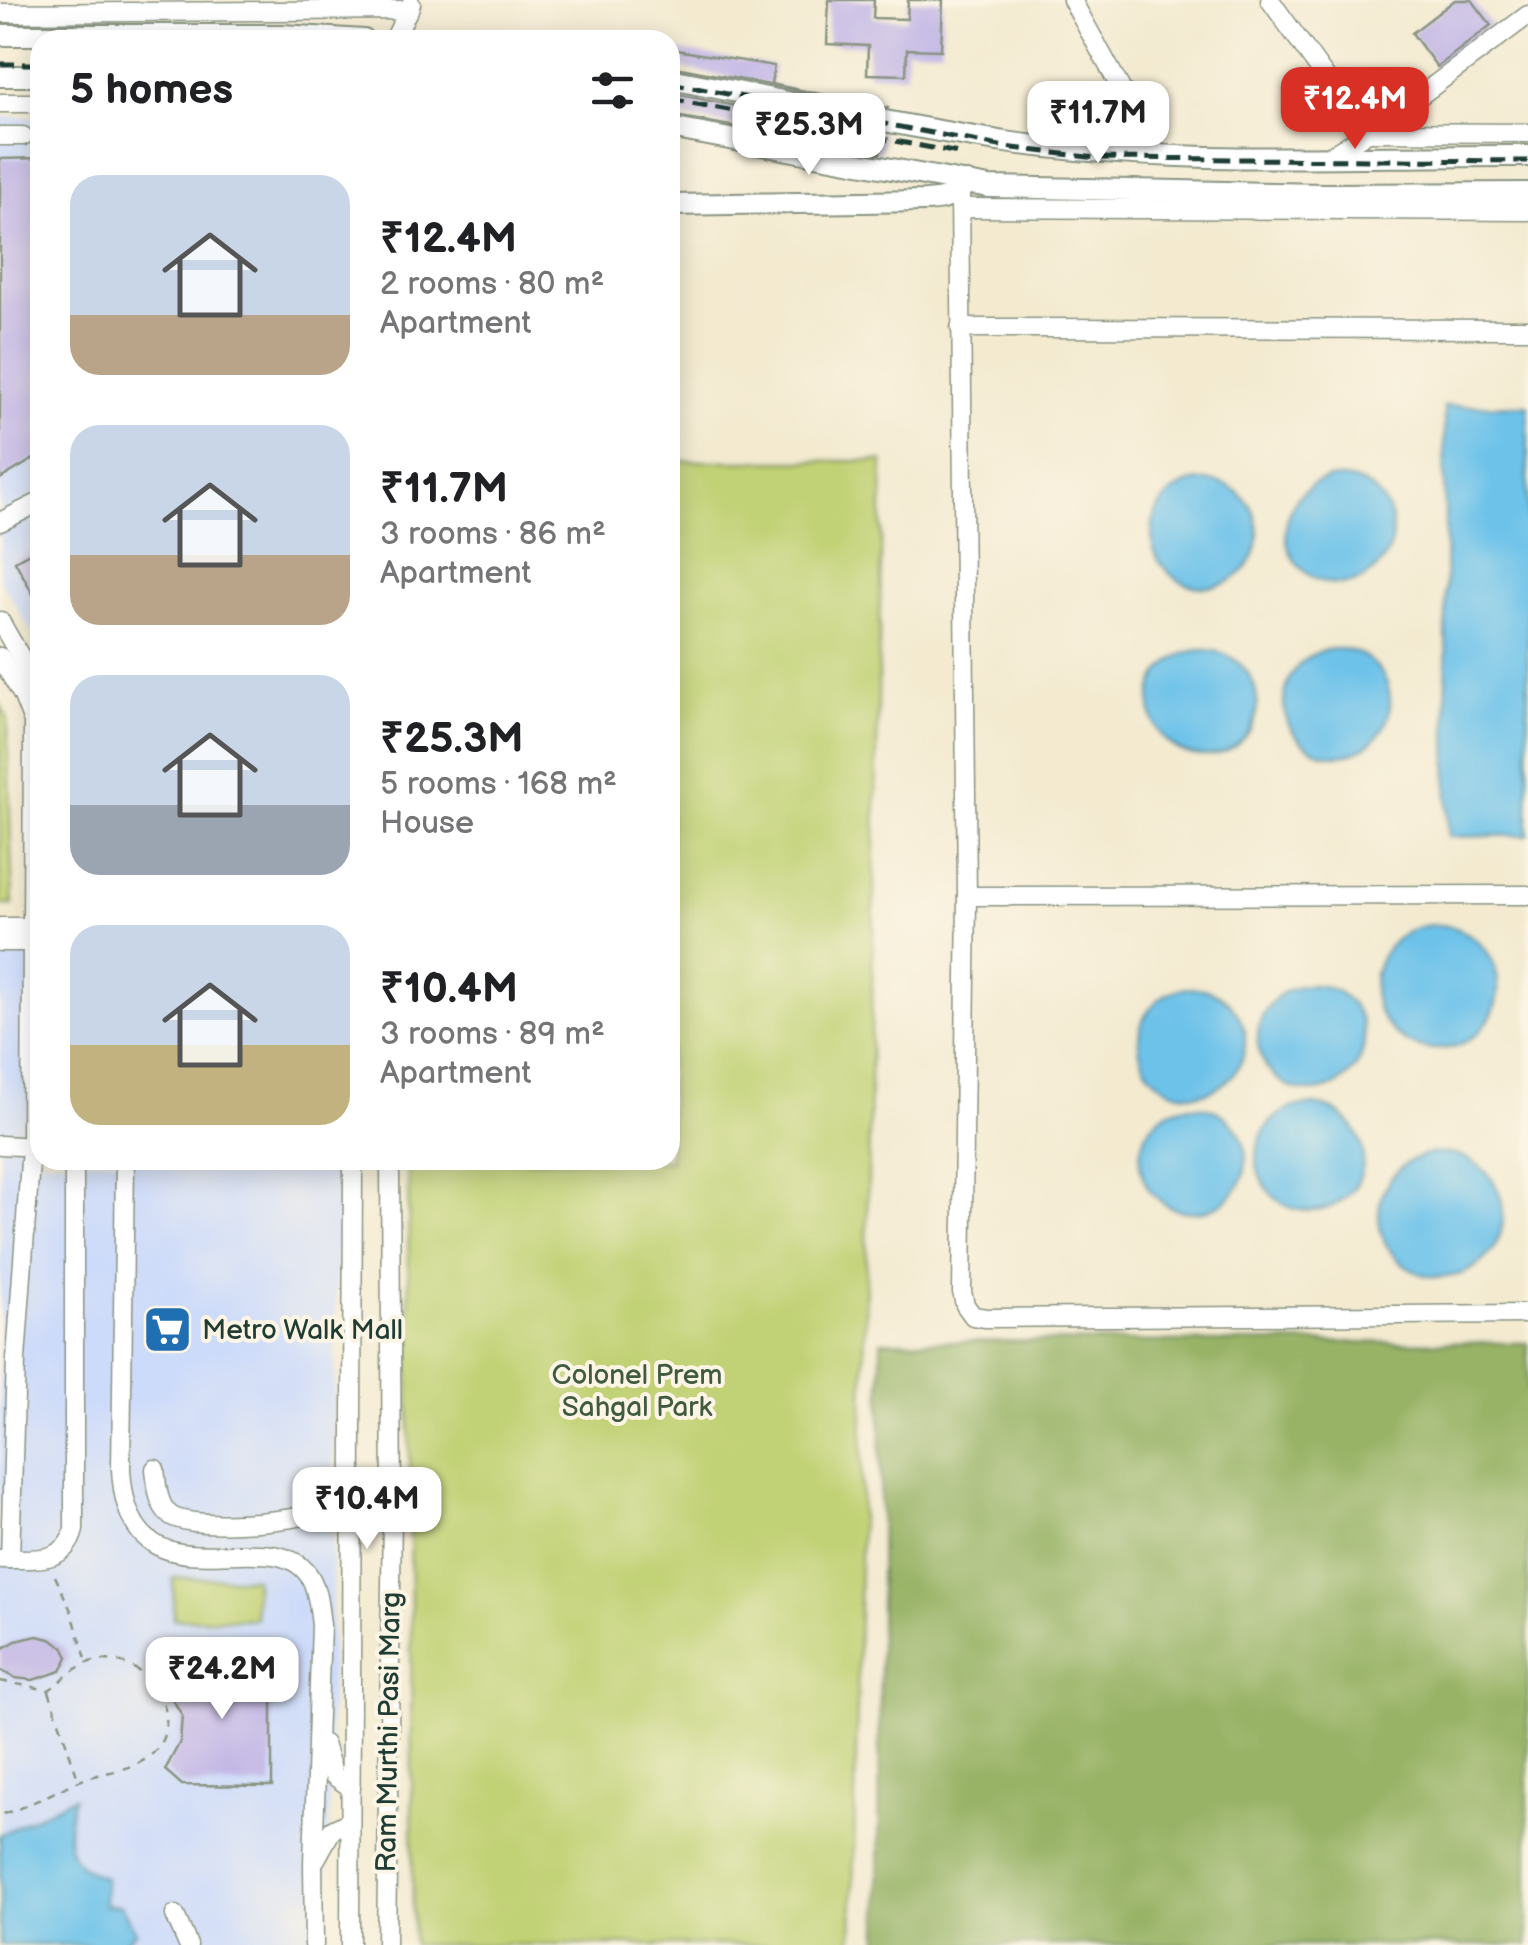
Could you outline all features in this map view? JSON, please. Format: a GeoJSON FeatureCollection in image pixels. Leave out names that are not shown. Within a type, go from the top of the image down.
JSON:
{"type":"FeatureCollection","features":[{"type":"Feature","properties":{"kind":"main road"},"geometry":{"type":"LineString","coordinates":[[0,35],[30,35]]}},
{"type":"Feature","properties":{"kind":"main road"},"geometry":{"type":"LineString","coordinates":[[0,76],[30,76]]}},
{"type":"Feature","properties":{"kind":"main road"},"geometry":{"type":"LineString","coordinates":[[680,81],[1006,142],[1157,154],[1329,158],[1528,156]]}},
{"type":"Feature","properties":{"kind":"main road"},"geometry":{"type":"LineString","coordinates":[[680,130],[962,195]]}},
{"type":"Feature","properties":{"kind":"main road"},"geometry":{"type":"LineString","coordinates":[[680,205],[925,201],[989,187],[1132,192],[1528,192]]}},
{"type":"Feature","properties":{"kind":"street"},"geometry":{"type":"LineString","coordinates":[[1072,0],[1157,154]]}},
{"type":"Feature","properties":{"kind":"street"},"geometry":{"type":"LineString","coordinates":[[1270,0],[1368,132]]}},
{"type":"Feature","properties":{"kind":"street"},"geometry":{"type":"LineString","coordinates":[[0,12],[106,5],[411,5],[399,30]]}},
{"type":"Feature","properties":{"kind":"street"},"geometry":{"type":"LineString","coordinates":[[1329,158],[1528,15]]}},
{"type":"Feature","properties":{"kind":"street"},"geometry":{"type":"LineString","coordinates":[[0,103],[30,103]]}},
{"type":"Feature","properties":{"kind":"street"},"geometry":{"type":"LineString","coordinates":[[1368,132],[1528,134]]}},
{"type":"Feature","properties":{"kind":"street"},"geometry":{"type":"LineString","coordinates":[[0,136],[23,136]]}},
{"type":"Feature","properties":{"kind":"street"},"geometry":{"type":"LineString","coordinates":[[1528,211],[962,195],[960,328],[967,896],[962,1292],[965,1305],[973,1316],[1528,1314]]}},
{"type":"Feature","properties":{"kind":"street"},"geometry":{"type":"LineString","coordinates":[[960,328],[1528,329]]}},
{"type":"Feature","properties":{"kind":"street"},"geometry":{"type":"LineString","coordinates":[[0,522],[30,507]]}},
{"type":"Feature","properties":{"kind":"street"},"geometry":{"type":"LineString","coordinates":[[0,620],[30,673]]}},
{"type":"Feature","properties":{"kind":"street"},"geometry":{"type":"LineString","coordinates":[[0,658],[30,713]]}},
{"type":"Feature","properties":{"kind":"street"},"geometry":{"type":"LineString","coordinates":[[967,896],[1528,895]]}},
{"type":"Feature","properties":{"kind":"street"},"geometry":{"type":"LineString","coordinates":[[0,927],[30,933]]}},
{"type":"Feature","properties":{"kind":"street"},"geometry":{"type":"LineString","coordinates":[[0,942],[30,936]]}},
{"type":"Feature","properties":{"kind":"street"},"geometry":{"type":"LineString","coordinates":[[0,1145],[30,1148]]}},
{"type":"Feature","properties":{"kind":"street"},"geometry":{"type":"LineString","coordinates":[[34,1170],[16,1359],[5,1558],[47,1559],[62,1553],[71,1543],[74,1530],[74,1170]]}},
{"type":"Feature","properties":{"kind":"street"},"geometry":{"type":"LineString","coordinates":[[125,1170],[121,1469],[126,1508],[148,1540],[165,1550],[290,1560],[311,1579],[320,1614],[314,1945]]}},
{"type":"Feature","properties":{"kind":"street","name":"Ram Murthi Pasi Marg"},"geometry":{"type":"LineString","coordinates":[[350,1945],[353,1170]]}},
{"type":"Feature","properties":{"kind":"street","name":"Ram Murthi Pasi Marg"},"geometry":{"type":"LineString","coordinates":[[386,1945],[392,1513],[390,1170]]}},
{"type":"Feature","properties":{"kind":"street"},"geometry":{"type":"LineString","coordinates":[[156,1469],[161,1502],[168,1513],[184,1522],[277,1520],[334,1505],[352,1493]]}},
{"type":"Feature","properties":{"kind":"street"},"geometry":{"type":"LineString","coordinates":[[319,1729],[334,1776],[351,1788]]}},
{"type":"Feature","properties":{"kind":"street"},"geometry":{"type":"LineString","coordinates":[[313,1863],[332,1830],[350,1821]]}},
{"type":"Feature","properties":{"kind":"street"},"geometry":{"type":"LineString","coordinates":[[174,1915],[188,1945]]}},
{"type":"Feature","properties":{"kind":"path"},"geometry":{"type":"LineString","coordinates":[[47,1559],[72,1613],[88,1663]]}},
{"type":"Feature","properties":{"kind":"path"},"geometry":{"type":"LineString","coordinates":[[0,1681],[49,1690],[88,1663],[126,1662],[151,1680],[163,1701],[165,1724],[157,1749],[140,1763],[78,1781],[35,1804],[0,1815]]}},
{"type":"Feature","properties":{"kind":"path"},"geometry":{"type":"LineString","coordinates":[[49,1690],[78,1781]]}},
{"type":"Feature","properties":{"kind":"shaded area"},"geometry":{"type":"Polygon","coordinates":[[[0,117],[30,117],[30,628],[0,579],[0,117]]]}},
{"type":"Feature","properties":{"kind":"shaded area","name":"Metro Walk Mall"},"geometry":{"type":"Polygon","coordinates":[[[0,956],[30,956],[30,1170],[338,1170],[327,1945],[0,1945],[0,956]]]}},
{"type":"Feature","properties":{"kind":"green space","name":"Colonel Prem Sahgal Park"},"geometry":{"type":"Polygon","coordinates":[[[680,461],[883,461],[852,1945],[413,1945],[408,1170],[680,1170],[680,461]]]}},
{"type":"Feature","properties":{"kind":"green space"},"geometry":{"type":"Polygon","coordinates":[[[0,705],[7,717],[13,905],[0,905],[0,705]]]}},
{"type":"Feature","properties":{"kind":"green space"},"geometry":{"type":"Polygon","coordinates":[[[881,1341],[1528,1343],[1528,1945],[879,1945],[881,1341]]]}},
{"type":"Feature","properties":{"kind":"green space"},"geometry":{"type":"Polygon","coordinates":[[[173,1578],[255,1578],[255,1619],[174,1619],[173,1578]]]}},
{"type":"Feature","properties":{"kind":"water"},"geometry":{"type":"Polygon","coordinates":[[[1528,405],[1528,835],[1448,837],[1444,406],[1528,405]]]}},
{"type":"Feature","properties":{"kind":"water"},"geometry":{"type":"Polygon","coordinates":[[[1339,478],[1359,482],[1376,494],[1388,511],[1392,531],[1388,551],[1376,568],[1359,580],[1339,584],[1319,580],[1302,568],[1290,551],[1286,531],[1290,511],[1302,494],[1319,482],[1339,478]]]}},
{"type":"Feature","properties":{"kind":"water"},"geometry":{"type":"Polygon","coordinates":[[[1205,481],[1225,485],[1242,497],[1254,514],[1258,534],[1254,554],[1242,571],[1225,583],[1205,587],[1185,583],[1168,571],[1156,554],[1152,534],[1156,514],[1168,497],[1185,485],[1205,481]]]}},
{"type":"Feature","properties":{"kind":"water"},"geometry":{"type":"Polygon","coordinates":[[[1337,649],[1357,653],[1374,665],[1386,682],[1390,702],[1386,722],[1374,739],[1357,751],[1337,755],[1317,751],[1300,739],[1288,722],[1284,702],[1288,682],[1300,665],[1317,653],[1337,649]]]}},
{"type":"Feature","properties":{"kind":"water"},"geometry":{"type":"Polygon","coordinates":[[[1204,650],[1224,654],[1241,666],[1253,683],[1257,703],[1253,723],[1241,740],[1224,752],[1204,756],[1184,752],[1167,740],[1155,723],[1151,703],[1155,683],[1167,666],[1184,654],[1204,650]]]}},
{"type":"Feature","properties":{"kind":"water"},"geometry":{"type":"Polygon","coordinates":[[[1436,925],[1460,930],[1480,943],[1493,963],[1498,987],[1493,1011],[1480,1031],[1460,1044],[1436,1049],[1412,1044],[1392,1031],[1379,1011],[1374,987],[1379,963],[1392,943],[1412,930],[1436,925]]]}},
{"type":"Feature","properties":{"kind":"water"},"geometry":{"type":"Polygon","coordinates":[[[1311,985],[1331,989],[1348,1001],[1360,1018],[1364,1038],[1360,1058],[1348,1075],[1331,1087],[1311,1091],[1291,1087],[1274,1075],[1262,1058],[1258,1038],[1262,1018],[1274,1001],[1291,989],[1311,985]]]}},
{"type":"Feature","properties":{"kind":"water"},"geometry":{"type":"Polygon","coordinates":[[[1192,988],[1212,992],[1229,1004],[1241,1021],[1245,1041],[1241,1061],[1229,1078],[1212,1090],[1192,1094],[1172,1090],[1155,1078],[1143,1061],[1139,1041],[1143,1021],[1155,1004],[1172,992],[1192,988]]]}},
{"type":"Feature","properties":{"kind":"water"},"geometry":{"type":"Polygon","coordinates":[[[1310,1105],[1330,1109],[1347,1121],[1359,1138],[1363,1158],[1359,1178],[1347,1195],[1330,1207],[1310,1211],[1290,1207],[1273,1195],[1261,1178],[1257,1158],[1261,1138],[1273,1121],[1290,1109],[1310,1105]]]}},
{"type":"Feature","properties":{"kind":"water"},"geometry":{"type":"Polygon","coordinates":[[[1193,1106],[1213,1110],[1230,1122],[1242,1139],[1246,1159],[1242,1179],[1230,1196],[1213,1208],[1193,1212],[1173,1208],[1156,1196],[1144,1179],[1140,1159],[1144,1139],[1156,1122],[1173,1110],[1193,1106]]]}},
{"type":"Feature","properties":{"kind":"water"},"geometry":{"type":"Polygon","coordinates":[[[1441,1153],[1465,1158],[1485,1171],[1498,1191],[1503,1215],[1498,1239],[1485,1259],[1465,1272],[1441,1277],[1417,1272],[1397,1259],[1384,1239],[1379,1215],[1384,1191],[1397,1171],[1417,1158],[1441,1153]]]}},
{"type":"Feature","properties":{"kind":"water"},"geometry":{"type":"Polygon","coordinates":[[[74,1797],[68,1824],[73,1856],[80,1865],[105,1878],[104,1905],[121,1906],[136,1932],[121,1945],[0,1945],[0,1835],[74,1797]]]}},
{"type":"Feature","properties":{"kind":"building"},"geometry":{"type":"Polygon","coordinates":[[[829,0],[874,0],[873,18],[907,19],[908,0],[943,0],[941,50],[907,49],[906,75],[867,74],[868,46],[827,44],[829,0]]]}},
{"type":"Feature","properties":{"kind":"building"},"geometry":{"type":"Polygon","coordinates":[[[1455,0],[1472,0],[1491,25],[1437,67],[1412,33],[1455,0]]]}},
{"type":"Feature","properties":{"kind":"building"},"geometry":{"type":"Polygon","coordinates":[[[680,51],[774,66],[771,84],[889,108],[680,68],[680,51]]]}},
{"type":"Feature","properties":{"kind":"building"},"geometry":{"type":"Polygon","coordinates":[[[680,95],[884,135],[880,153],[680,117],[680,95]]]}},
{"type":"Feature","properties":{"kind":"building"},"geometry":{"type":"Polygon","coordinates":[[[30,158],[30,461],[0,479],[0,159],[30,158]]]}},
{"type":"Feature","properties":{"kind":"building"},"geometry":{"type":"Polygon","coordinates":[[[30,553],[30,589],[15,561],[30,553]]]}},
{"type":"Feature","properties":{"kind":"building"},"geometry":{"type":"Polygon","coordinates":[[[37,1636],[63,1647],[68,1657],[61,1671],[33,1680],[15,1678],[0,1670],[0,1650],[37,1636]]]}},
{"type":"Feature","properties":{"kind":"building"},"geometry":{"type":"Polygon","coordinates":[[[225,1650],[238,1661],[272,1662],[272,1786],[182,1785],[165,1770],[180,1742],[182,1715],[155,1670],[163,1664],[171,1668],[199,1662],[225,1650]]]}},
{"type":"Feature","properties":{"kind":"railway"},"geometry":{"type":"LineString","coordinates":[[0,64],[30,64]]}},
{"type":"Feature","properties":{"kind":"railway"},"geometry":{"type":"LineString","coordinates":[[680,85],[1005,147],[1096,158],[1528,161]]}},
{"type":"Feature","properties":{"kind":"railway"},"geometry":{"type":"LineString","coordinates":[[680,101],[959,153]]}},
{"type":"Feature","properties":{"kind":"place","name":"Metro Walk Mall"},"geometry":{"type":"Point","coordinates":[167,1330]}}]}
